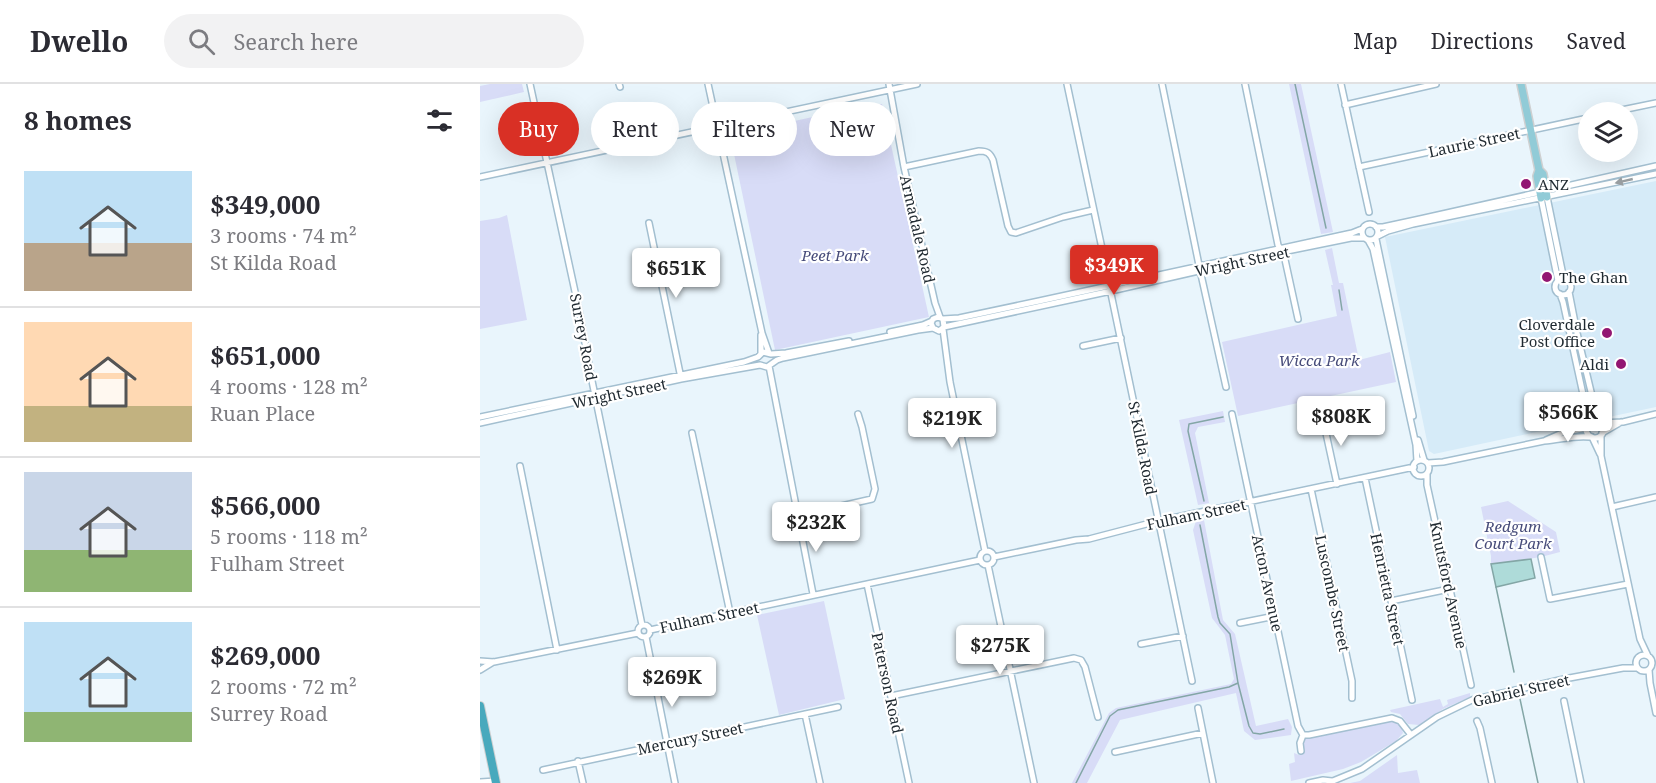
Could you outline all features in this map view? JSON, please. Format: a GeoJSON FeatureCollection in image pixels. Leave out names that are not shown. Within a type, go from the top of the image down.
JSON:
{"type":"FeatureCollection","features":[{"type":"Feature","properties":{"kind":"highway"},"geometry":{"type":"LineString","coordinates":[[480,706],[496,782]]}},
{"type":"Feature","properties":{"kind":"main road"},"geometry":{"type":"LineString","coordinates":[[1521,84],[1539,170],[1543,174],[1544,195]]}},
{"type":"Feature","properties":{"kind":"street","name":"Surrey Road"},"geometry":{"type":"LineString","coordinates":[[530,84],[579,310],[642,625]]}},
{"type":"Feature","properties":{"kind":"street"},"geometry":{"type":"LineString","coordinates":[[708,84],[712,102]]}},
{"type":"Feature","properties":{"kind":"street"},"geometry":{"type":"LineString","coordinates":[[797,109],[890,87],[917,84]]}},
{"type":"Feature","properties":{"kind":"street"},"geometry":{"type":"LineString","coordinates":[[1067,84],[1107,272]]}},
{"type":"Feature","properties":{"kind":"street"},"geometry":{"type":"LineString","coordinates":[[1162,84],[1226,387]]}},
{"type":"Feature","properties":{"kind":"street"},"geometry":{"type":"LineString","coordinates":[[1245,84],[1278,246],[1284,255],[1298,319]]}},
{"type":"Feature","properties":{"kind":"street"},"geometry":{"type":"LineString","coordinates":[[1341,84],[1369,212]]}},
{"type":"Feature","properties":{"kind":"street"},"geometry":{"type":"LineString","coordinates":[[1345,105],[1437,84]]}},
{"type":"Feature","properties":{"kind":"street","name":"Armadale Road"},"geometry":{"type":"LineString","coordinates":[[890,87],[904,167],[937,319]]}},
{"type":"Feature","properties":{"kind":"street"},"geometry":{"type":"LineString","coordinates":[[1638,107],[1656,103]]}},
{"type":"Feature","properties":{"kind":"street","name":"Laurie Street"},"geometry":{"type":"LineString","coordinates":[[1359,167],[1578,120]]}},
{"type":"Feature","properties":{"kind":"street"},"geometry":{"type":"LineString","coordinates":[[480,177],[691,133]]}},
{"type":"Feature","properties":{"kind":"street"},"geometry":{"type":"LineString","coordinates":[[904,167],[979,151],[991,154],[1011,232],[1016,233],[1063,217],[1093,210]]}},
{"type":"Feature","properties":{"kind":"street"},"geometry":{"type":"LineString","coordinates":[[723,156],[762,333],[773,357],[766,365]]}},
{"type":"Feature","properties":{"kind":"street","name":"Wright Street"},"geometry":{"type":"LineString","coordinates":[[681,377],[766,365],[783,358],[918,330],[939,329],[1110,288],[1281,251],[1351,238],[1377,237],[1388,231],[1413,224],[1544,195],[1656,166]]}},
{"type":"Feature","properties":{"kind":"street","name":"Wright Street"},"geometry":{"type":"LineString","coordinates":[[1281,251],[1352,234],[1362,230],[1368,224],[1383,226],[1656,174]]}},
{"type":"Feature","properties":{"kind":"street"},"geometry":{"type":"LineString","coordinates":[[1544,195],[1563,275],[1570,282],[1569,292],[1577,333],[1599,422],[1603,428],[1601,456],[1640,639],[1652,662],[1650,683],[1656,713]]}},
{"type":"Feature","properties":{"kind":"street"},"geometry":{"type":"LineString","coordinates":[[1544,195],[1558,281],[1555,287],[1563,302],[1588,425],[1587,433],[1601,456]]}},
{"type":"Feature","properties":{"kind":"street"},"geometry":{"type":"LineString","coordinates":[[648,223],[681,377]]}},
{"type":"Feature","properties":{"kind":"street"},"geometry":{"type":"LineString","coordinates":[[1362,230],[1362,234],[1373,249],[1416,445],[1415,466],[1425,473],[1426,462],[1419,443],[1376,226]]}},
{"type":"Feature","properties":{"kind":"street"},"geometry":{"type":"LineString","coordinates":[[1558,281],[1567,280]]}},
{"type":"Feature","properties":{"kind":"street","name":"Wright Street"},"geometry":{"type":"LineString","coordinates":[[480,417],[681,377],[744,362],[765,352],[786,353],[923,325],[937,319],[971,315],[1110,288]]}},
{"type":"Feature","properties":{"kind":"street","name":"St Kilda Road"},"geometry":{"type":"LineString","coordinates":[[1110,288],[1192,681]]}},
{"type":"Feature","properties":{"kind":"street"},"geometry":{"type":"LineString","coordinates":[[1560,294],[1565,295],[1569,292]]}},
{"type":"Feature","properties":{"kind":"street"},"geometry":{"type":"LineString","coordinates":[[937,319],[939,329]]}},
{"type":"Feature","properties":{"kind":"street"},"geometry":{"type":"LineString","coordinates":[[937,319],[985,551]]}},
{"type":"Feature","properties":{"kind":"street"},"geometry":{"type":"LineString","coordinates":[[762,333],[759,355],[766,365],[772,386],[813,594]]}},
{"type":"Feature","properties":{"kind":"street"},"geometry":{"type":"LineString","coordinates":[[1083,346],[1121,338]]}},
{"type":"Feature","properties":{"kind":"street","name":"Wright Street"},"geometry":{"type":"LineString","coordinates":[[480,423],[595,395]]}},
{"type":"Feature","properties":{"kind":"street"},"geometry":{"type":"LineString","coordinates":[[797,516],[872,499],[875,489],[858,414]]}},
{"type":"Feature","properties":{"kind":"street","name":"Acton Avenue"},"geometry":{"type":"LineString","coordinates":[[1232,414],[1298,726],[1303,735],[1300,743],[1301,751]]}},
{"type":"Feature","properties":{"kind":"street"},"geometry":{"type":"LineString","coordinates":[[1588,425],[1599,422],[1623,422],[1656,414]]}},
{"type":"Feature","properties":{"kind":"street"},"geometry":{"type":"LineString","coordinates":[[1322,416],[1337,484]]}},
{"type":"Feature","properties":{"kind":"street"},"geometry":{"type":"LineString","coordinates":[[1591,437],[1596,438],[1623,422]]}},
{"type":"Feature","properties":{"kind":"street","name":"Fulham Street"},"geometry":{"type":"LineString","coordinates":[[1544,441],[1588,425]]}},
{"type":"Feature","properties":{"kind":"street"},"geometry":{"type":"LineString","coordinates":[[692,433],[730,613]]}},
{"type":"Feature","properties":{"kind":"street","name":"Fulham Street"},"geometry":{"type":"LineString","coordinates":[[994,557],[1089,539],[1158,521],[1398,471],[1426,462],[1443,462],[1579,435],[1591,437]]}},
{"type":"Feature","properties":{"kind":"street","name":"Fulham Street"},"geometry":{"type":"LineString","coordinates":[[1425,473],[1443,462]]}},
{"type":"Feature","properties":{"kind":"street"},"geometry":{"type":"LineString","coordinates":[[520,466],[557,650]]}},
{"type":"Feature","properties":{"kind":"street","name":"Knutsford Avenue"},"geometry":{"type":"LineString","coordinates":[[1425,473],[1471,685]]}},
{"type":"Feature","properties":{"kind":"street","name":"Henrietta Street"},"geometry":{"type":"LineString","coordinates":[[1365,478],[1412,700]]}},
{"type":"Feature","properties":{"kind":"street","name":"Luscombe Street"},"geometry":{"type":"LineString","coordinates":[[1311,489],[1352,681],[1352,698]]}},
{"type":"Feature","properties":{"kind":"street"},"geometry":{"type":"LineString","coordinates":[[1612,507],[1656,497]]}},
{"type":"Feature","properties":{"kind":"street"},"geometry":{"type":"LineString","coordinates":[[985,551],[989,551],[994,557],[988,565]]}},
{"type":"Feature","properties":{"kind":"street"},"geometry":{"type":"LineString","coordinates":[[985,551],[980,556],[980,560],[981,563],[988,565]]}},
{"type":"Feature","properties":{"kind":"street"},"geometry":{"type":"LineString","coordinates":[[1541,557],[1550,599],[1628,584]]}},
{"type":"Feature","properties":{"kind":"street","name":"Fulham Street"},"geometry":{"type":"LineString","coordinates":[[650,630],[980,560]]}},
{"type":"Feature","properties":{"kind":"street"},"geometry":{"type":"LineString","coordinates":[[988,565],[1034,783]]}},
{"type":"Feature","properties":{"kind":"street","name":"Paterson Road"},"geometry":{"type":"LineString","coordinates":[[867,584],[909,783]]}},
{"type":"Feature","properties":{"kind":"street"},"geometry":{"type":"LineString","coordinates":[[1391,601],[1449,590]]}},
{"type":"Feature","properties":{"kind":"street"},"geometry":{"type":"LineString","coordinates":[[1240,623],[1275,616]]}},
{"type":"Feature","properties":{"kind":"street"},"geometry":{"type":"LineString","coordinates":[[638,633],[642,625],[647,626],[650,630],[646,637],[675,783]]}},
{"type":"Feature","properties":{"kind":"street"},"geometry":{"type":"LineString","coordinates":[[480,661],[494,662],[638,633],[646,637]]}},
{"type":"Feature","properties":{"kind":"street"},"geometry":{"type":"LineString","coordinates":[[1141,644],[1183,636]]}},
{"type":"Feature","properties":{"kind":"street"},"geometry":{"type":"LineString","coordinates":[[1640,639],[1638,664],[1650,683]]}},
{"type":"Feature","properties":{"kind":"street"},"geometry":{"type":"LineString","coordinates":[[1638,664],[1643,655],[1652,662]]}},
{"type":"Feature","properties":{"kind":"street"},"geometry":{"type":"LineString","coordinates":[[891,696],[1074,658],[1081,660],[1085,667],[1098,717]]}},
{"type":"Feature","properties":{"kind":"street"},"geometry":{"type":"LineString","coordinates":[[480,670],[494,662]]}},
{"type":"Feature","properties":{"kind":"street"},"geometry":{"type":"LineString","coordinates":[[1638,664],[1652,662]]}},
{"type":"Feature","properties":{"kind":"street","name":"Gabriel Street"},"geometry":{"type":"LineString","coordinates":[[1311,783],[1323,780],[1330,782],[1362,769],[1437,717],[1472,700],[1638,664]]}},
{"type":"Feature","properties":{"kind":"street"},"geometry":{"type":"LineString","coordinates":[[1564,701],[1581,783]]}},
{"type":"Feature","properties":{"kind":"street","name":"Mercury Street"},"geometry":{"type":"LineString","coordinates":[[543,770],[838,707]]}},
{"type":"Feature","properties":{"kind":"street"},"geometry":{"type":"LineString","coordinates":[[1198,708],[1213,783]]}},
{"type":"Feature","properties":{"kind":"street"},"geometry":{"type":"LineString","coordinates":[[805,714],[820,783]]}},
{"type":"Feature","properties":{"kind":"street"},"geometry":{"type":"LineString","coordinates":[[1303,735],[1392,718],[1400,721],[1411,735]]}},
{"type":"Feature","properties":{"kind":"street"},"geometry":{"type":"LineString","coordinates":[[1477,721],[1492,783]]}},
{"type":"Feature","properties":{"kind":"street"},"geometry":{"type":"LineString","coordinates":[[1115,752],[1203,733]]}},
{"type":"Feature","properties":{"kind":"street"},"geometry":{"type":"LineString","coordinates":[[578,761],[583,783]]}},
{"type":"Feature","properties":{"kind":"street"},"geometry":{"type":"LineString","coordinates":[[480,782],[496,782]]}},
{"type":"Feature","properties":{"kind":"shaded area"},"geometry":{"type":"Polygon","coordinates":[[[1656,181],[1656,407],[1604,418],[1599,412],[1584,415],[1579,423],[1434,454],[1429,451],[1385,237],[1656,181]]]}},
{"type":"Feature","properties":{"kind":"shaded area"},"geometry":{"type":"Polygon","coordinates":[[[1531,559],[1535,578],[1496,587],[1491,564],[1531,559]]]}},
{"type":"Feature","properties":{"kind":"green space"},"geometry":{"type":"Polygon","coordinates":[[[522,84],[524,92],[480,102],[480,86],[522,84]]]}},
{"type":"Feature","properties":{"kind":"green space"},"geometry":{"type":"Polygon","coordinates":[[[1289,84],[1301,84],[1333,232],[1321,234],[1289,84]]]}},
{"type":"Feature","properties":{"kind":"green space","name":"Peet Park"},"geometry":{"type":"Polygon","coordinates":[[[809,118],[809,156],[893,156],[929,317],[775,350],[734,156],[797,156],[797,120],[809,118]]]}},
{"type":"Feature","properties":{"kind":"green space"},"geometry":{"type":"Polygon","coordinates":[[[507,215],[527,320],[480,329],[480,221],[507,215]]]}},
{"type":"Feature","properties":{"kind":"green space","name":"Wicca Park"},"geometry":{"type":"Polygon","coordinates":[[[1332,248],[1339,283],[1343,283],[1359,360],[1390,352],[1396,382],[1238,416],[1222,342],[1337,316],[1325,250],[1332,248]]]}},
{"type":"Feature","properties":{"kind":"green space"},"geometry":{"type":"Polygon","coordinates":[[[1223,411],[1225,422],[1198,427],[1195,433],[1209,503],[1198,505],[1179,420],[1223,411]]]}},
{"type":"Feature","properties":{"kind":"green space","name":"Redgum Court Park"},"geometry":{"type":"Polygon","coordinates":[[[1508,501],[1556,532],[1560,552],[1491,564],[1481,507],[1508,501]]]}},
{"type":"Feature","properties":{"kind":"green space"},"geometry":{"type":"Polygon","coordinates":[[[1204,520],[1223,620],[1235,634],[1256,726],[1288,719],[1292,727],[1291,735],[1255,740],[1244,731],[1236,693],[1120,720],[1087,783],[1072,783],[1109,713],[1116,708],[1231,684],[1234,679],[1225,635],[1212,618],[1193,530],[1196,521],[1204,520]]]}},
{"type":"Feature","properties":{"kind":"green space"},"geometry":{"type":"Polygon","coordinates":[[[824,601],[845,699],[779,715],[757,615],[824,601]]]}},
{"type":"Feature","properties":{"kind":"green space"},"geometry":{"type":"Polygon","coordinates":[[[1470,693],[1470,697],[1443,709],[1419,725],[1408,724],[1400,714],[1390,710],[1440,699],[1443,707],[1448,704],[1447,700],[1470,693]]]}},
{"type":"Feature","properties":{"kind":"green space"},"geometry":{"type":"Polygon","coordinates":[[[1389,720],[1398,724],[1403,733],[1396,741],[1361,762],[1343,769],[1291,781],[1289,764],[1295,762],[1294,753],[1299,755],[1304,753],[1303,743],[1306,738],[1389,720]]]}},
{"type":"Feature","properties":{"kind":"green space"},"geometry":{"type":"Polygon","coordinates":[[[1397,755],[1398,773],[1417,770],[1420,783],[1350,783],[1360,781],[1397,755]]]}},
{"type":"Feature","properties":{"kind":"waterway"},"geometry":{"type":"LineString","coordinates":[[1295,84],[1326,228]]}},
{"type":"Feature","properties":{"kind":"waterway"},"geometry":{"type":"LineString","coordinates":[[1339,290],[1342,310]]}},
{"type":"Feature","properties":{"kind":"waterway"},"geometry":{"type":"LineString","coordinates":[[1204,501],[1188,431],[1189,424],[1223,417]]}},
{"type":"Feature","properties":{"kind":"waterway"},"geometry":{"type":"LineString","coordinates":[[1200,525],[1218,617],[1220,623],[1230,634],[1238,683],[1249,726],[1253,733],[1260,734],[1284,729]]}},
{"type":"Feature","properties":{"kind":"waterway"},"geometry":{"type":"LineString","coordinates":[[1496,587],[1514,672]]}},
{"type":"Feature","properties":{"kind":"waterway"},"geometry":{"type":"LineString","coordinates":[[1076,783],[1110,716],[1118,710],[1229,687],[1238,683]]}},
{"type":"Feature","properties":{"kind":"waterway"},"geometry":{"type":"LineString","coordinates":[[1520,699],[1538,783]]}},
{"type":"Feature","properties":{"kind":"place","name":"ANZ"},"geometry":{"type":"Point","coordinates":[1526,184]}},
{"type":"Feature","properties":{"kind":"place","name":"The Ghan"},"geometry":{"type":"Point","coordinates":[1547,277]}},
{"type":"Feature","properties":{"kind":"place","name":"Cloverdale Post Office"},"geometry":{"type":"Point","coordinates":[1607,333]}},
{"type":"Feature","properties":{"kind":"place","name":"Aldi"},"geometry":{"type":"Point","coordinates":[1621,364]}}]}
